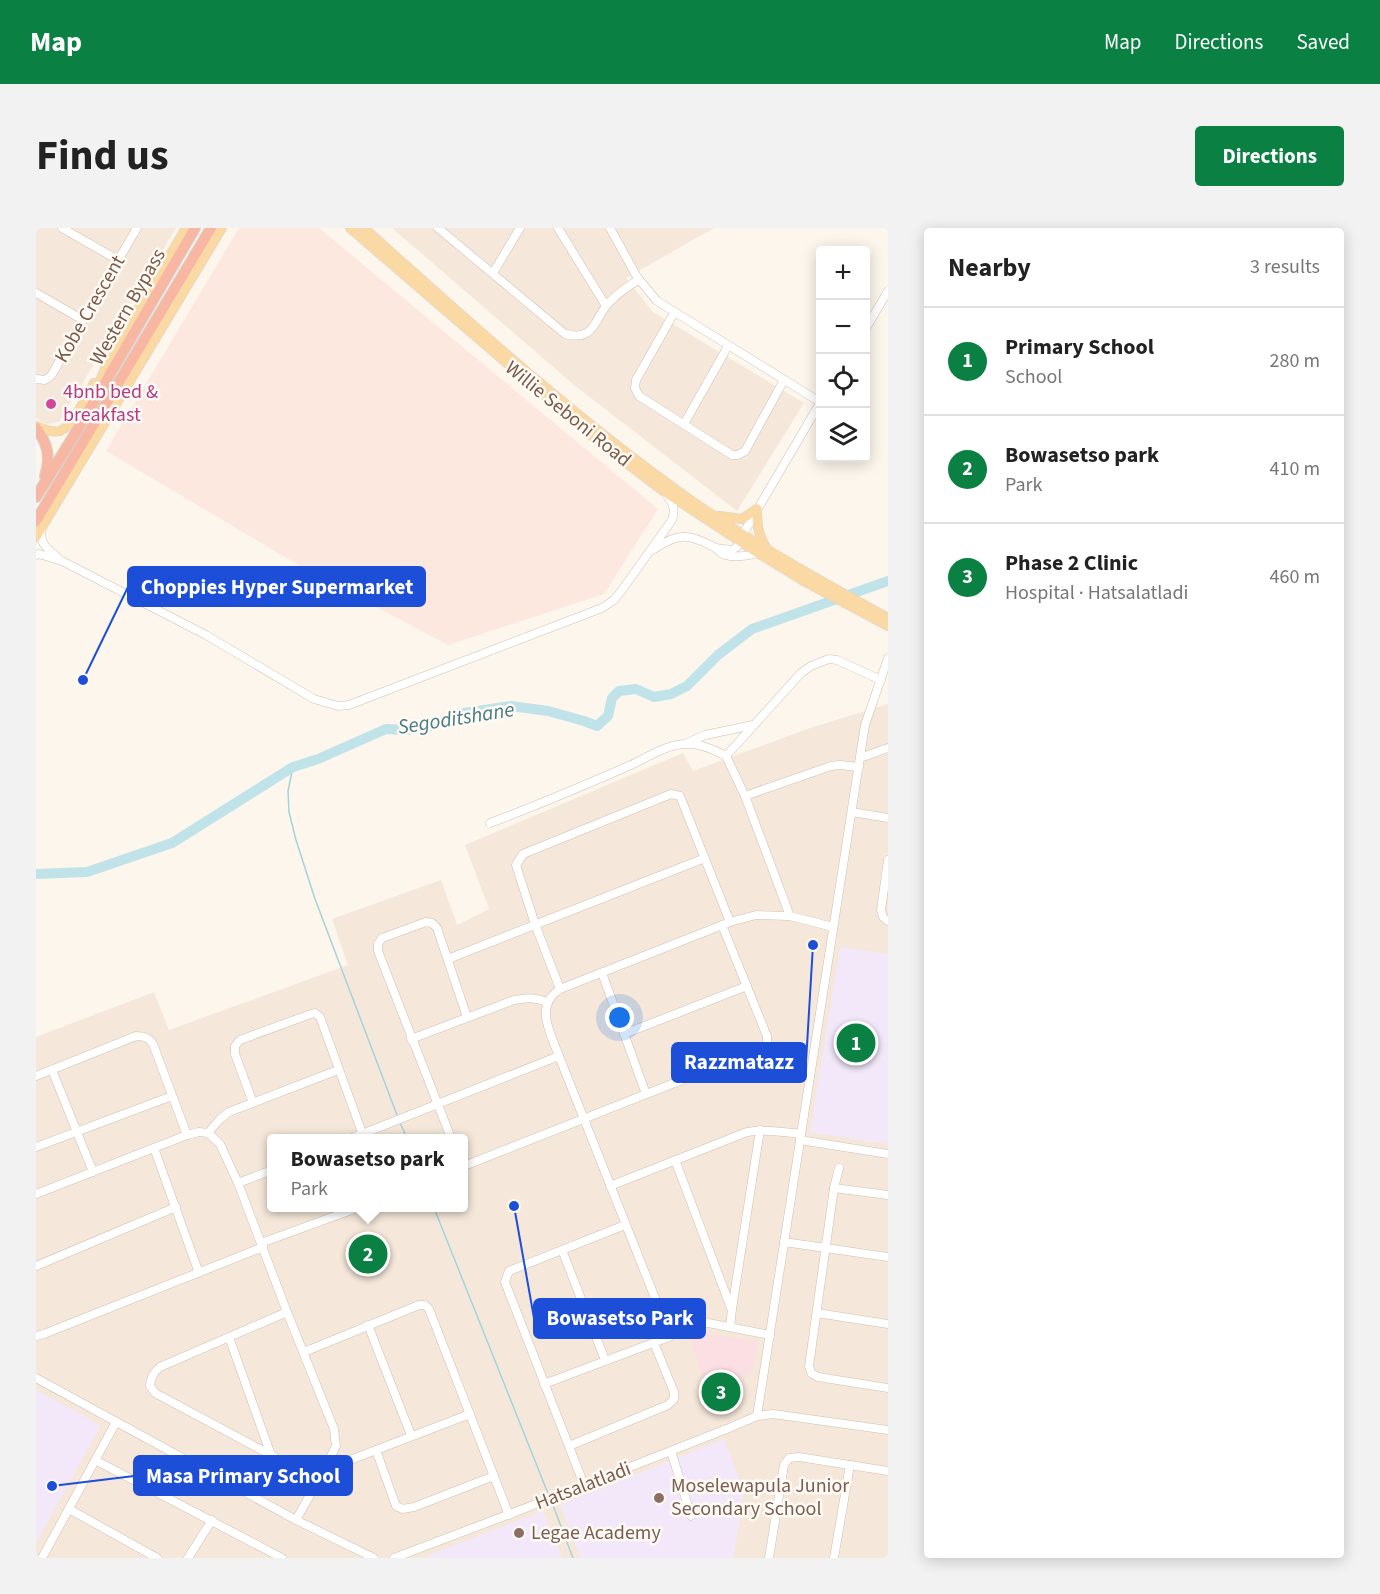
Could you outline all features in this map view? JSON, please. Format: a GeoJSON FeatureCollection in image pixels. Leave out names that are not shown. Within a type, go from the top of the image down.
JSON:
{"type":"FeatureCollection","features":[{"type":"Feature","properties":{"kind":"highway","name":"Western Bypass"},"geometry":{"type":"LineString","coordinates":[[39,492],[195,228]]}},
{"type":"Feature","properties":{"kind":"highway","name":"Western Bypass"},"geometry":{"type":"LineString","coordinates":[[40,522],[210,228]]}},
{"type":"Feature","properties":{"kind":"highway"},"geometry":{"type":"LineString","coordinates":[[36,427],[46,444],[48,453],[46,473],[39,492]]}},
{"type":"Feature","properties":{"kind":"main road"},"geometry":{"type":"LineString","coordinates":[[36,427],[59,431],[73,419],[186,228]]}},
{"type":"Feature","properties":{"kind":"main road"},"geometry":{"type":"LineString","coordinates":[[36,537],[40,522],[222,228]]}},
{"type":"Feature","properties":{"kind":"main road","name":"Willie Seboni Road"},"geometry":{"type":"LineString","coordinates":[[350,228],[596,440],[662,490],[768,551],[804,576]]}},
{"type":"Feature","properties":{"kind":"main road","name":"Willie Seboni Road"},"geometry":{"type":"LineString","coordinates":[[364,228],[488,339],[599,432],[711,514],[758,553],[804,576]]}},
{"type":"Feature","properties":{"kind":"main road"},"geometry":{"type":"LineString","coordinates":[[86,414],[109,358]]}},
{"type":"Feature","properties":{"kind":"main road"},"geometry":{"type":"LineString","coordinates":[[711,514],[742,519],[757,509]]}},
{"type":"Feature","properties":{"kind":"main road"},"geometry":{"type":"LineString","coordinates":[[757,509],[758,533],[768,551]]}},
{"type":"Feature","properties":{"kind":"main road"},"geometry":{"type":"LineString","coordinates":[[804,576],[887,624]]}},
{"type":"Feature","properties":{"kind":"street"},"geometry":{"type":"LineString","coordinates":[[62,228],[118,260]]}},
{"type":"Feature","properties":{"kind":"street","name":"Kobe Crescent"},"geometry":{"type":"LineString","coordinates":[[36,379],[45,380],[51,376],[137,228]]}},
{"type":"Feature","properties":{"kind":"street"},"geometry":{"type":"LineString","coordinates":[[438,228],[565,334],[574,336],[586,334],[594,327],[612,299],[639,279]]}},
{"type":"Feature","properties":{"kind":"street"},"geometry":{"type":"LineString","coordinates":[[493,273],[520,228]]}},
{"type":"Feature","properties":{"kind":"street"},"geometry":{"type":"LineString","coordinates":[[558,228],[606,306]]}},
{"type":"Feature","properties":{"kind":"street"},"geometry":{"type":"LineString","coordinates":[[610,228],[639,279],[657,301],[816,400]]}},
{"type":"Feature","properties":{"kind":"street"},"geometry":{"type":"LineString","coordinates":[[870,321],[888,291]]}},
{"type":"Feature","properties":{"kind":"street"},"geometry":{"type":"LineString","coordinates":[[36,294],[82,320]]}},
{"type":"Feature","properties":{"kind":"street"},"geometry":{"type":"LineString","coordinates":[[674,313],[636,380],[635,387],[639,396],[732,455],[738,455],[744,451],[784,380]]}},
{"type":"Feature","properties":{"kind":"street"},"geometry":{"type":"LineString","coordinates":[[684,424],[728,346]]}},
{"type":"Feature","properties":{"kind":"street"},"geometry":{"type":"LineString","coordinates":[[648,554],[668,540],[684,535],[715,548],[732,550],[738,546],[816,408]]}},
{"type":"Feature","properties":{"kind":"street"},"geometry":{"type":"LineString","coordinates":[[36,555],[62,561],[206,635],[314,699],[338,706],[360,702],[602,608],[614,600],[672,520],[674,512],[672,502],[662,490]]}},
{"type":"Feature","properties":{"kind":"street"},"geometry":{"type":"LineString","coordinates":[[40,522],[42,542],[62,561]]}},
{"type":"Feature","properties":{"kind":"street"},"geometry":{"type":"LineString","coordinates":[[715,548],[721,553],[732,556],[749,556],[758,553]]}},
{"type":"Feature","properties":{"kind":"street"},"geometry":{"type":"LineString","coordinates":[[757,1416],[865,725],[888,658]]}},
{"type":"Feature","properties":{"kind":"street"},"geometry":{"type":"LineString","coordinates":[[726,756],[801,673],[811,666],[829,659],[837,660],[881,680]]}},
{"type":"Feature","properties":{"kind":"street"},"geometry":{"type":"LineString","coordinates":[[490,823],[661,750],[686,744],[705,735],[754,725]]}},
{"type":"Feature","properties":{"kind":"street"},"geometry":{"type":"LineString","coordinates":[[686,744],[697,745],[726,756],[729,760],[790,916]]}},
{"type":"Feature","properties":{"kind":"street"},"geometry":{"type":"LineString","coordinates":[[745,796],[831,766],[859,762],[888,748]]}},
{"type":"Feature","properties":{"kind":"street"},"geometry":{"type":"LineString","coordinates":[[468,1164],[763,1048],[767,1043],[767,1036],[747,986],[705,858],[680,796],[671,794],[523,854],[516,865],[535,924],[560,988]]}},
{"type":"Feature","properties":{"kind":"street"},"geometry":{"type":"LineString","coordinates":[[852,812],[888,818]]}},
{"type":"Feature","properties":{"kind":"street"},"geometry":{"type":"LineString","coordinates":[[448,958],[705,858]]}},
{"type":"Feature","properties":{"kind":"street"},"geometry":{"type":"LineString","coordinates":[[888,860],[881,910],[883,917],[888,921]]}},
{"type":"Feature","properties":{"kind":"street"},"geometry":{"type":"LineString","coordinates":[[770,1335],[667,1315],[658,1308],[559,1056],[545,1012],[547,1002],[560,988],[726,923],[756,915],[790,916],[833,927]]}},
{"type":"Feature","properties":{"kind":"street"},"geometry":{"type":"LineString","coordinates":[[449,1134],[378,951],[378,944],[382,938],[426,922],[432,923],[448,958],[467,1017]]}},
{"type":"Feature","properties":{"kind":"street"},"geometry":{"type":"LineString","coordinates":[[602,972],[645,1094]]}},
{"type":"Feature","properties":{"kind":"street"},"geometry":{"type":"LineString","coordinates":[[624,1034],[747,986]]}},
{"type":"Feature","properties":{"kind":"street"},"geometry":{"type":"LineString","coordinates":[[411,1039],[514,1000],[530,997],[547,1002]]}},
{"type":"Feature","properties":{"kind":"street"},"geometry":{"type":"LineString","coordinates":[[253,1103],[235,1054],[235,1046],[240,1040],[315,1013],[320,1017],[363,1134]]}},
{"type":"Feature","properties":{"kind":"street"},"geometry":{"type":"LineString","coordinates":[[36,1076],[136,1036],[143,1036],[153,1044],[187,1135]]}},
{"type":"Feature","properties":{"kind":"street"},"geometry":{"type":"LineString","coordinates":[[368,1134],[559,1056]]}},
{"type":"Feature","properties":{"kind":"street"},"geometry":{"type":"LineString","coordinates":[[52,1070],[93,1172]]}},
{"type":"Feature","properties":{"kind":"street"},"geometry":{"type":"LineString","coordinates":[[208,1133],[229,1112],[338,1070]]}},
{"type":"Feature","properties":{"kind":"street"},"geometry":{"type":"LineString","coordinates":[[36,1147],[172,1096]]}},
{"type":"Feature","properties":{"kind":"street"},"geometry":{"type":"LineString","coordinates":[[730,1327],[760,1130]]}},
{"type":"Feature","properties":{"kind":"street"},"geometry":{"type":"LineString","coordinates":[[610,1186],[747,1132],[760,1130],[888,1154]]}},
{"type":"Feature","properties":{"kind":"street"},"geometry":{"type":"LineString","coordinates":[[36,1194],[187,1135],[199,1132],[208,1133],[220,1144],[238,1183],[334,1429],[336,1446],[296,1520]]}},
{"type":"Feature","properties":{"kind":"street"},"geometry":{"type":"LineString","coordinates":[[154,1148],[200,1273]]}},
{"type":"Feature","properties":{"kind":"street"},"geometry":{"type":"LineString","coordinates":[[675,1160],[732,1309]]}},
{"type":"Feature","properties":{"kind":"street"},"geometry":{"type":"LineString","coordinates":[[839,1168],[834,1188],[809,1366],[811,1373],[818,1377],[888,1388]]}},
{"type":"Feature","properties":{"kind":"street"},"geometry":{"type":"LineString","coordinates":[[238,1183],[267,1172]]}},
{"type":"Feature","properties":{"kind":"street"},"geometry":{"type":"LineString","coordinates":[[834,1188],[888,1195]]}},
{"type":"Feature","properties":{"kind":"street"},"geometry":{"type":"LineString","coordinates":[[36,1266],[176,1207]]}},
{"type":"Feature","properties":{"kind":"street"},"geometry":{"type":"LineString","coordinates":[[36,1336],[200,1273],[262,1245],[347,1212]]}},
{"type":"Feature","properties":{"kind":"street"},"geometry":{"type":"LineString","coordinates":[[584,1485],[505,1282],[509,1270],[625,1225]]}},
{"type":"Feature","properties":{"kind":"street"},"geometry":{"type":"LineString","coordinates":[[784,1242],[888,1257]]}},
{"type":"Feature","properties":{"kind":"street"},"geometry":{"type":"LineString","coordinates":[[562,1250],[605,1360]]}},
{"type":"Feature","properties":{"kind":"street"},"geometry":{"type":"LineString","coordinates":[[304,1352],[419,1305],[425,1305],[429,1309],[509,1515]]}},
{"type":"Feature","properties":{"kind":"street"},"geometry":{"type":"LineString","coordinates":[[287,1312],[160,1367],[154,1372],[150,1386],[154,1393],[271,1455],[316,1483]]}},
{"type":"Feature","properties":{"kind":"street"},"geometry":{"type":"LineString","coordinates":[[817,1313],[888,1324]]}},
{"type":"Feature","properties":{"kind":"street"},"geometry":{"type":"LineString","coordinates":[[544,1384],[669,1337],[680,1317]]}},
{"type":"Feature","properties":{"kind":"street"},"geometry":{"type":"LineString","coordinates":[[368,1325],[411,1435]]}},
{"type":"Feature","properties":{"kind":"street"},"geometry":{"type":"LineString","coordinates":[[229,1337],[271,1455]]}},
{"type":"Feature","properties":{"kind":"street"},"geometry":{"type":"LineString","coordinates":[[569,1446],[669,1405],[674,1399],[674,1392],[654,1343]]}},
{"type":"Feature","properties":{"kind":"street"},"geometry":{"type":"LineString","coordinates":[[36,1378],[296,1520],[374,1558]]}},
{"type":"Feature","properties":{"kind":"street"},"geometry":{"type":"LineString","coordinates":[[324,1470],[470,1414]]}},
{"type":"Feature","properties":{"kind":"street","name":"Hatsalatladi"},"geometry":{"type":"LineString","coordinates":[[394,1558],[509,1515],[757,1416],[773,1414],[888,1430]]}},
{"type":"Feature","properties":{"kind":"street"},"geometry":{"type":"LineString","coordinates":[[42,1558],[116,1422]]}},
{"type":"Feature","properties":{"kind":"street"},"geometry":{"type":"LineString","coordinates":[[376,1450],[396,1506],[403,1509],[414,1507],[494,1476]]}},
{"type":"Feature","properties":{"kind":"street"},"geometry":{"type":"LineString","coordinates":[[671,1451],[692,1516]]}},
{"type":"Feature","properties":{"kind":"street"},"geometry":{"type":"LineString","coordinates":[[769,1558],[784,1465],[787,1461],[793,1457],[799,1457],[888,1471]]}},
{"type":"Feature","properties":{"kind":"street"},"geometry":{"type":"LineString","coordinates":[[95,1460],[212,1520],[266,1554],[282,1558]]}},
{"type":"Feature","properties":{"kind":"street"},"geometry":{"type":"LineString","coordinates":[[834,1558],[850,1466]]}},
{"type":"Feature","properties":{"kind":"street"},"geometry":{"type":"LineString","coordinates":[[69,1509],[157,1558]]}},
{"type":"Feature","properties":{"kind":"street"},"geometry":{"type":"LineString","coordinates":[[188,1558],[212,1520]]}},
{"type":"Feature","properties":{"kind":"shaded area"},"geometry":{"type":"Polygon","coordinates":[[[36,228],[176,228],[59,422],[46,424],[36,418],[36,228]]]}},
{"type":"Feature","properties":{"kind":"shaded area"},"geometry":{"type":"Polygon","coordinates":[[[239,228],[319,228],[658,509],[604,594],[448,645],[312,573],[106,451],[239,228]]]}},
{"type":"Feature","properties":{"kind":"shaded area"},"geometry":{"type":"Polygon","coordinates":[[[392,228],[714,228],[626,278],[653,312],[804,403],[737,511],[574,385],[392,228]]]}},
{"type":"Feature","properties":{"kind":"shaded area"},"geometry":{"type":"Polygon","coordinates":[[[888,704],[888,1558],[36,1558],[36,1037],[154,992],[169,1030],[348,965],[332,919],[441,880],[457,925],[489,909],[465,845],[683,753],[693,771],[810,728],[888,704]]]}},
{"type":"Feature","properties":{"kind":"shaded area"},"geometry":{"type":"Polygon","coordinates":[[[840,947],[888,954],[888,1144],[810,1132],[840,947]]]}},
{"type":"Feature","properties":{"kind":"shaded area"},"geometry":{"type":"Polygon","coordinates":[[[699,1332],[758,1342],[753,1369],[716,1415],[689,1336],[699,1332]]]}},
{"type":"Feature","properties":{"kind":"shaded area"},"geometry":{"type":"Polygon","coordinates":[[[36,1390],[97,1423],[99,1429],[36,1543],[36,1390]]]}},
{"type":"Feature","properties":{"kind":"shaded area","name":"Moselewapula Junior Secondary School"},"geometry":{"type":"Polygon","coordinates":[[[724,1439],[744,1492],[733,1558],[581,1558],[560,1505],[724,1439]]]}},
{"type":"Feature","properties":{"kind":"shaded area","name":"Legae Academy"},"geometry":{"type":"Polygon","coordinates":[[[543,1511],[562,1558],[426,1558],[429,1555],[543,1511]]]}},
{"type":"Feature","properties":{"kind":"waterway","name":"Segoditshane"},"geometry":{"type":"LineString","coordinates":[[36,874],[87,872],[172,843],[293,767],[318,759],[386,729],[407,730],[431,726],[457,714],[511,706],[548,711],[597,726],[608,716],[612,698],[619,691],[636,689],[654,697],[671,694],[687,686],[718,655],[752,629],[888,581]]}},
{"type":"Feature","properties":{"kind":"waterway"},"geometry":{"type":"LineString","coordinates":[[293,767],[288,791],[289,812],[296,840],[315,899],[397,1115]]}},
{"type":"Feature","properties":{"kind":"waterway"},"geometry":{"type":"LineString","coordinates":[[400,1123],[405,1134]]}},
{"type":"Feature","properties":{"kind":"waterway"},"geometry":{"type":"LineString","coordinates":[[436,1212],[549,1496]]}},
{"type":"Feature","properties":{"kind":"waterway"},"geometry":{"type":"LineString","coordinates":[[551,1500],[573,1558]]}},
{"type":"Feature","properties":{"kind":"place","name":"4bnb bed & breakfast"},"geometry":{"type":"Point","coordinates":[51,404]}},
{"type":"Feature","properties":{"kind":"place","name":"Choppies Hyper Supermarket"},"geometry":{"type":"Point","coordinates":[83,680]}},
{"type":"Feature","properties":{"kind":"place","name":"Razzmatazz"},"geometry":{"type":"Point","coordinates":[813,945]}},
{"type":"Feature","properties":{"kind":"place","name":"Primary School"},"geometry":{"type":"Point","coordinates":[856,1043]}},
{"type":"Feature","properties":{"kind":"place","name":"Bowasetso Park"},"geometry":{"type":"Point","coordinates":[514,1206]}},
{"type":"Feature","properties":{"kind":"place","name":"Bowasetso park"},"geometry":{"type":"Point","coordinates":[368,1254]}},
{"type":"Feature","properties":{"kind":"place","name":"Phase 2 Clinic"},"geometry":{"type":"Point","coordinates":[721,1392]}},
{"type":"Feature","properties":{"kind":"place","name":"Masa Primary School"},"geometry":{"type":"Point","coordinates":[52,1486]}},
{"type":"Feature","properties":{"kind":"place","name":"Moselewapula Junior Secondary School"},"geometry":{"type":"Point","coordinates":[659,1498]}},
{"type":"Feature","properties":{"kind":"place","name":"Legae Academy"},"geometry":{"type":"Point","coordinates":[519,1533]}}]}
